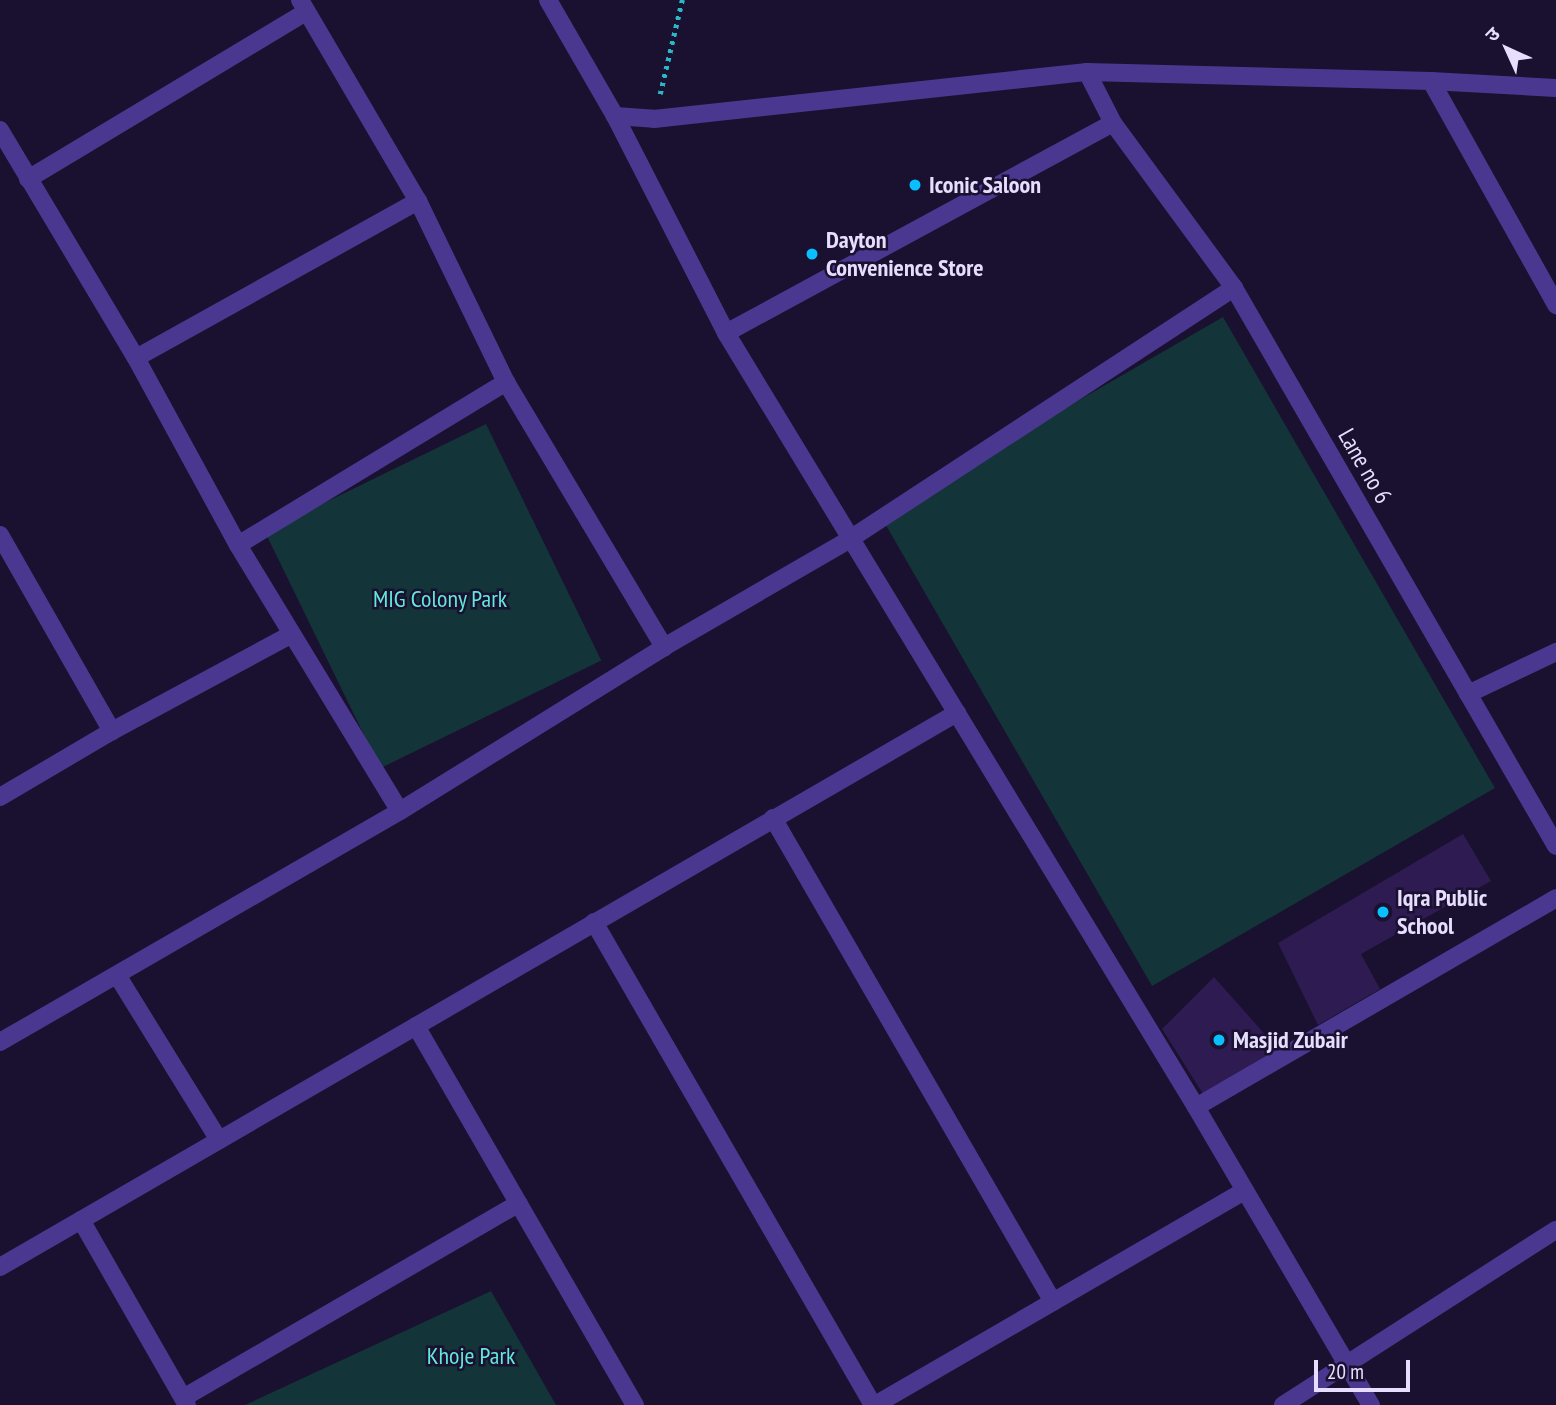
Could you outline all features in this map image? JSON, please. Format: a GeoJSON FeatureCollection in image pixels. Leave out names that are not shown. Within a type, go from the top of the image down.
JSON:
{"type":"FeatureCollection","features":[{"type":"Feature","properties":{"kind":"street"},"geometry":{"type":"LineString","coordinates":[[548,0],[615,116],[726,333],[1196,1108],[1371,1405]]}},
{"type":"Feature","properties":{"kind":"street"},"geometry":{"type":"LineString","coordinates":[[28,180],[303,6],[418,201],[506,382],[664,647]]}},
{"type":"Feature","properties":{"kind":"street"},"geometry":{"type":"LineString","coordinates":[[615,116],[654,119],[1087,72],[1431,81],[1556,88]]}},
{"type":"Feature","properties":{"kind":"street","name":"Lane no 6"},"geometry":{"type":"LineString","coordinates":[[1087,72],[1114,123],[1234,288],[1556,846]]}},
{"type":"Feature","properties":{"kind":"street"},"geometry":{"type":"LineString","coordinates":[[1431,81],[1556,305]]}},
{"type":"Feature","properties":{"kind":"street"},"geometry":{"type":"LineString","coordinates":[[726,333],[1114,123]]}},
{"type":"Feature","properties":{"kind":"street"},"geometry":{"type":"LineString","coordinates":[[0,130],[136,358],[238,545],[400,811]]}},
{"type":"Feature","properties":{"kind":"street"},"geometry":{"type":"LineString","coordinates":[[136,358],[418,201]]}},
{"type":"Feature","properties":{"kind":"street"},"geometry":{"type":"LineString","coordinates":[[0,1042],[400,811],[664,647],[850,539],[1234,288]]}},
{"type":"Feature","properties":{"kind":"street"},"geometry":{"type":"LineString","coordinates":[[238,545],[506,382]]}},
{"type":"Feature","properties":{"kind":"street"},"geometry":{"type":"LineString","coordinates":[[0,535],[6,558],[112,731]]}},
{"type":"Feature","properties":{"kind":"street"},"geometry":{"type":"LineString","coordinates":[[0,797],[112,731],[292,634]]}},
{"type":"Feature","properties":{"kind":"street"},"geometry":{"type":"LineString","coordinates":[[1468,694],[1556,652]]}},
{"type":"Feature","properties":{"kind":"street"},"geometry":{"type":"LineString","coordinates":[[0,1267],[957,713]]}},
{"type":"Feature","properties":{"kind":"street"},"geometry":{"type":"LineString","coordinates":[[773,818],[1053,1302]]}},
{"type":"Feature","properties":{"kind":"street"},"geometry":{"type":"LineString","coordinates":[[1196,1108],[1556,898]]}},
{"type":"Feature","properties":{"kind":"street"},"geometry":{"type":"LineString","coordinates":[[594,922],[874,1405],[1244,1191]]}},
{"type":"Feature","properties":{"kind":"street"},"geometry":{"type":"LineString","coordinates":[[117,975],[219,1140]]}},
{"type":"Feature","properties":{"kind":"street"},"geometry":{"type":"LineString","coordinates":[[416,1026],[635,1405]]}},
{"type":"Feature","properties":{"kind":"street"},"geometry":{"type":"LineString","coordinates":[[81,1220],[185,1402],[519,1203]]}},
{"type":"Feature","properties":{"kind":"street"},"geometry":{"type":"LineString","coordinates":[[1283,1405],[1556,1230]]}},
{"type":"Feature","properties":{"kind":"path"},"geometry":{"type":"LineString","coordinates":[[654,119],[682,0]]}},
{"type":"Feature","properties":{"kind":"green space"},"geometry":{"type":"Polygon","coordinates":[[[1223,317],[1495,788],[1152,986],[880,515],[1223,317]]]}},
{"type":"Feature","properties":{"kind":"green space","name":"MIG Colony Park"},"geometry":{"type":"Polygon","coordinates":[[[486,424],[601,660],[380,768],[265,532],[486,424]]]}},
{"type":"Feature","properties":{"kind":"green space","name":"Khoje Park"},"geometry":{"type":"Polygon","coordinates":[[[491,1291],[556,1405],[245,1405],[491,1291]]]}},
{"type":"Feature","properties":{"kind":"building","name":"Iqra Public School"},"geometry":{"type":"Polygon","coordinates":[[[1463,834],[1491,881],[1361,954],[1380,989],[1318,1025],[1278,943],[1463,834]]]}},
{"type":"Feature","properties":{"kind":"building","name":"Masjid Zubair"},"geometry":{"type":"Polygon","coordinates":[[[1214,977],[1279,1050],[1203,1094],[1162,1029],[1214,977]]]}},
{"type":"Feature","properties":{"kind":"place","name":"Iconic Saloon"},"geometry":{"type":"Point","coordinates":[915,185]}},
{"type":"Feature","properties":{"kind":"place","name":"Dayton Convenience Store"},"geometry":{"type":"Point","coordinates":[812,254]}},
{"type":"Feature","properties":{"kind":"place","name":"Iqra Public School"},"geometry":{"type":"Point","coordinates":[1383,912]}},
{"type":"Feature","properties":{"kind":"place","name":"Masjid Zubair"},"geometry":{"type":"Point","coordinates":[1219,1040]}}]}
